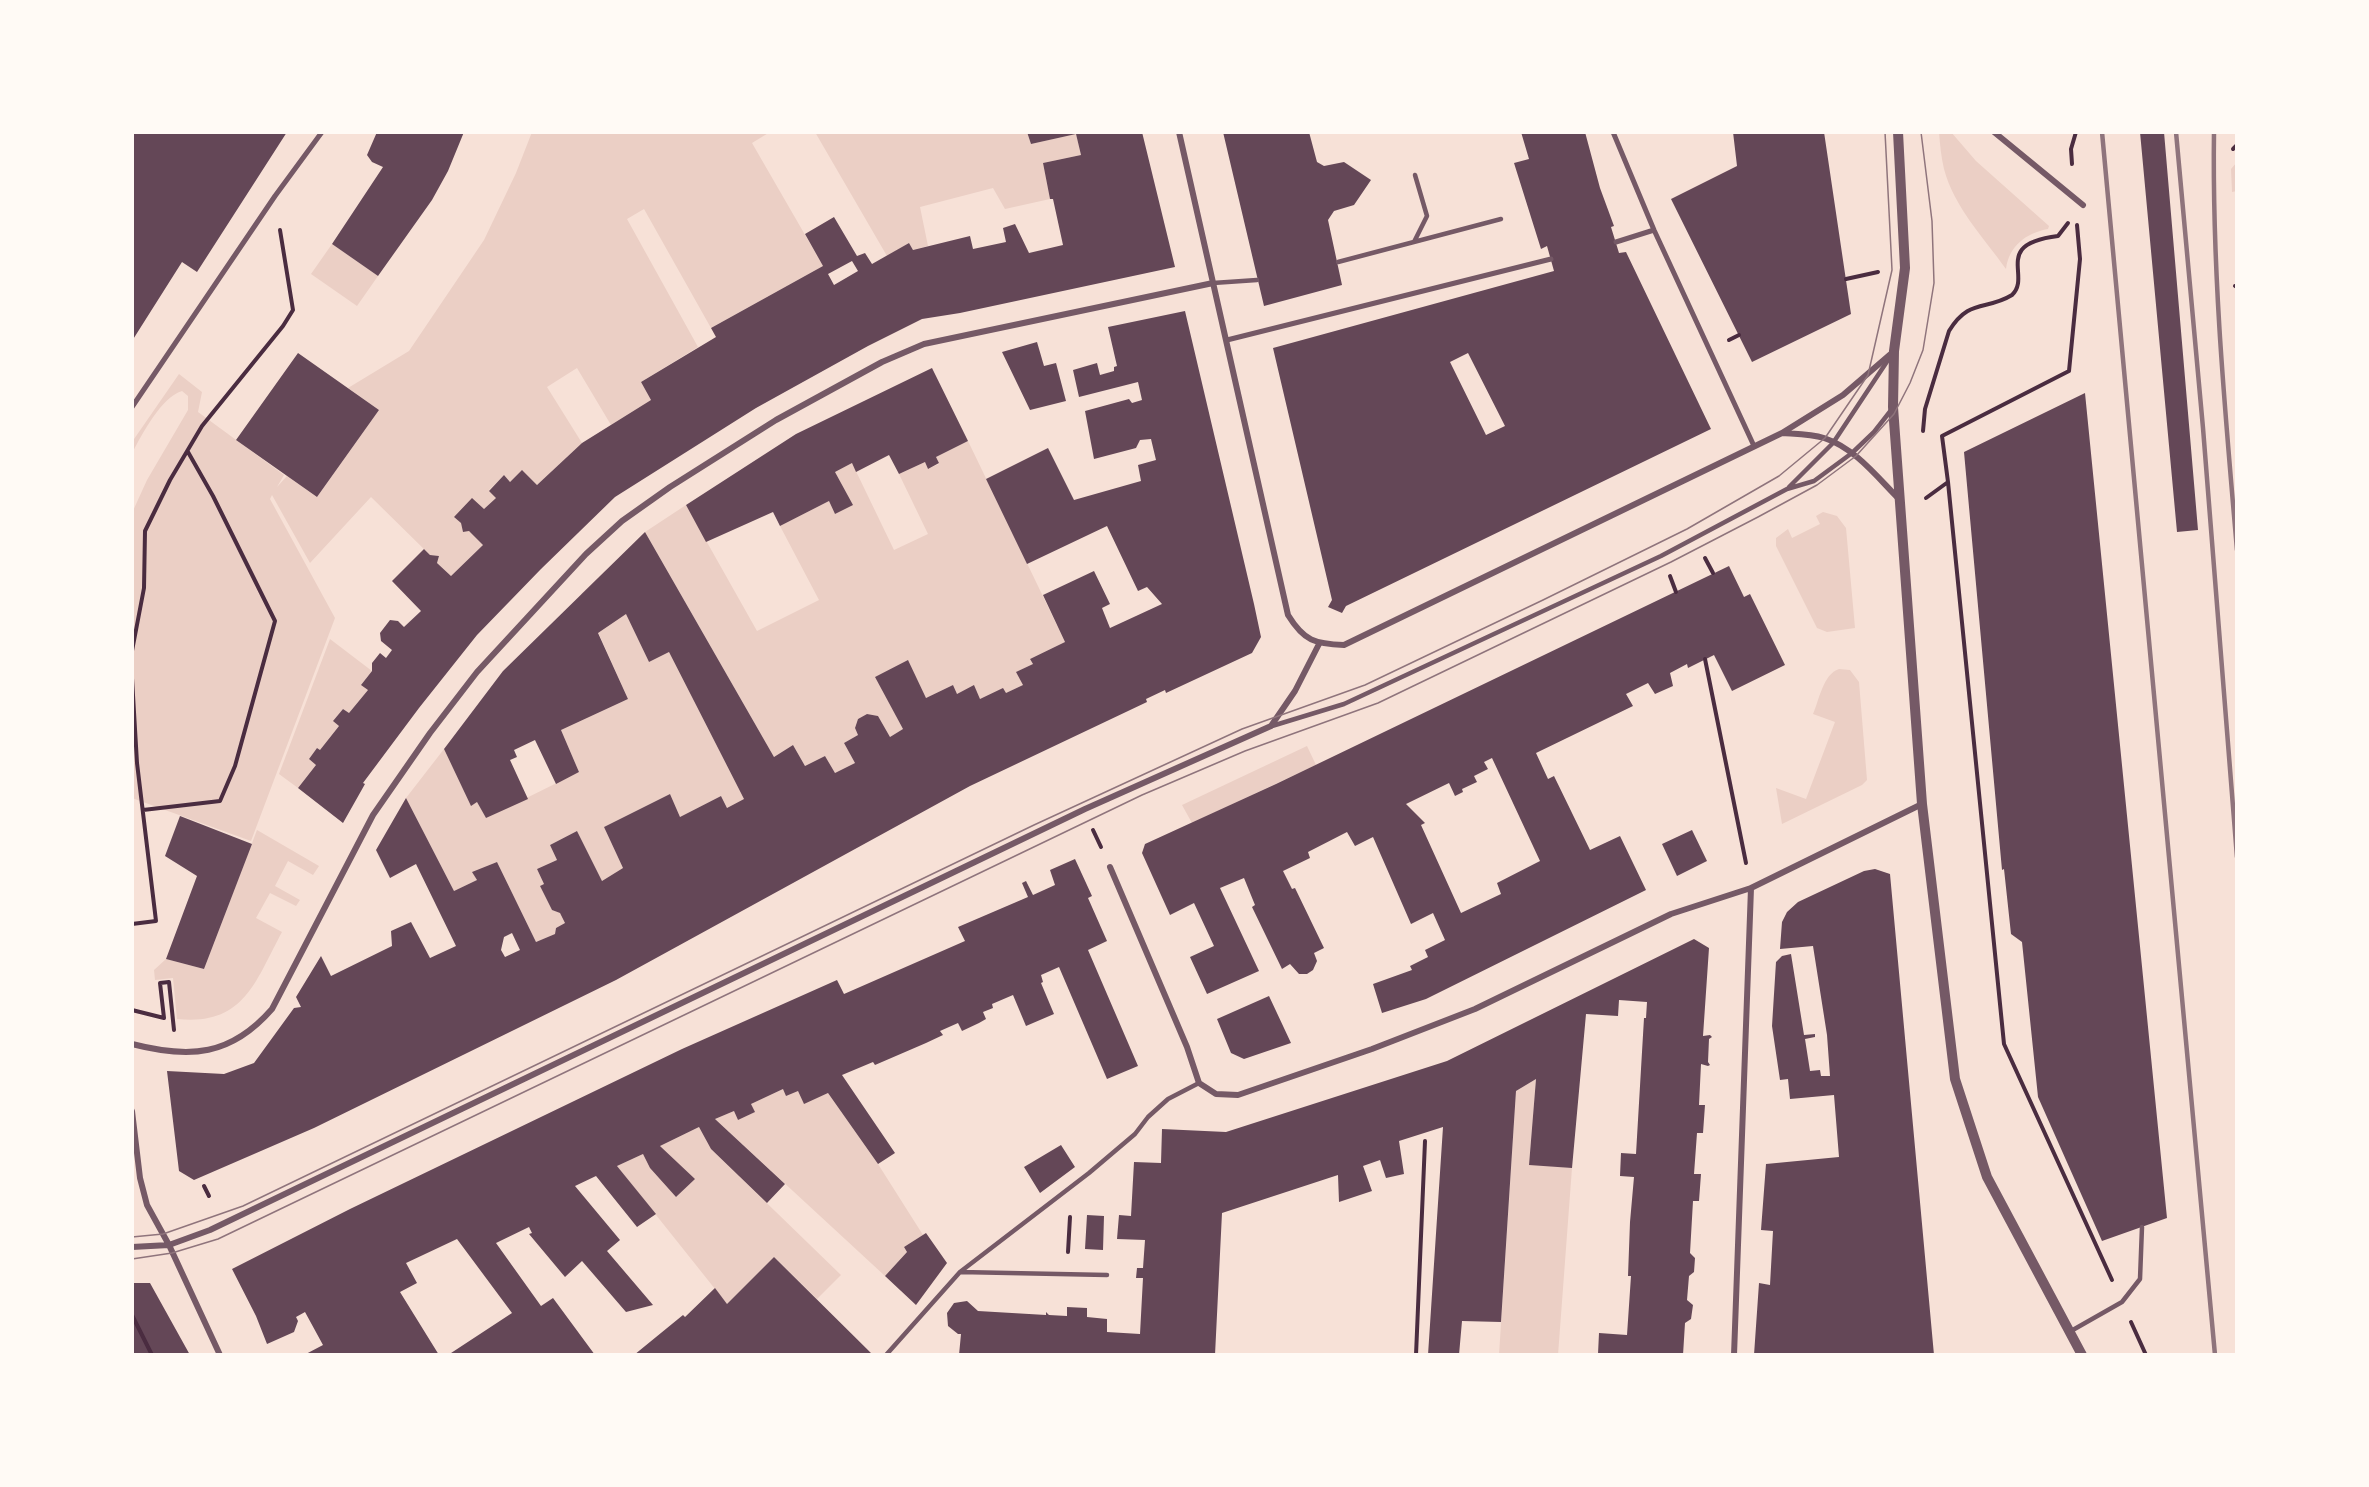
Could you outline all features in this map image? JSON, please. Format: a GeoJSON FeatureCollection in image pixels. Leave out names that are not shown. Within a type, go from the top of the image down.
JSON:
{"type":"FeatureCollection","features":[{"type":"Feature","properties":{"kind":"street"},"geometry":{"type":"LineString","coordinates":[[132,407],[275,196],[322,132]]}},
{"type":"Feature","properties":{"kind":"street"},"geometry":{"type":"LineString","coordinates":[[1179,132],[1288,615],[1295,627],[1319,644],[1344,645],[1782,433],[1843,395],[1894,351]]}},
{"type":"Feature","properties":{"kind":"street"},"geometry":{"type":"LineString","coordinates":[[1613,132],[1654,230],[1754,446]]}},
{"type":"Feature","properties":{"kind":"street"},"geometry":{"type":"LineString","coordinates":[[1898,132],[1905,268],[1894,351],[1893,407],[1922,804],[1955,1079],[1988,1176],[2082,1355]]}},
{"type":"Feature","properties":{"kind":"street"},"geometry":{"type":"LineString","coordinates":[[1994,132],[2083,205]]}},
{"type":"Feature","properties":{"kind":"street"},"geometry":{"type":"LineString","coordinates":[[1616,242],[1654,230]]}},
{"type":"Feature","properties":{"kind":"street"},"geometry":{"type":"LineString","coordinates":[[1227,340],[1551,259]]}},
{"type":"Feature","properties":{"kind":"street"},"geometry":{"type":"LineString","coordinates":[[132,1044],[176,1052],[204,1052],[224,1047],[259,1024],[272,1009],[373,815],[430,733],[477,672],[586,554],[622,521],[670,487],[776,420],[882,362],[924,344],[1213,283]]}},
{"type":"Feature","properties":{"kind":"street"},"geometry":{"type":"LineString","coordinates":[[1782,433],[1804,434],[1833,443],[1852,453],[1899,500]]}},
{"type":"Feature","properties":{"kind":"street"},"geometry":{"type":"LineString","coordinates":[[132,1247],[169,1245],[216,1227],[1085,809],[1271,726],[1295,692],[1319,644]]}},
{"type":"Feature","properties":{"kind":"street"},"geometry":{"type":"LineString","coordinates":[[1110,867],[1187,1047],[1199,1083],[1216,1094],[1238,1095],[1475,1009],[1671,914],[1751,888],[1922,804]]}},
{"type":"Feature","properties":{"kind":"street"},"geometry":{"type":"LineString","coordinates":[[1734,1355],[1751,888]]}},
{"type":"Feature","properties":{"kind":"street"},"geometry":{"type":"LineString","coordinates":[[132,1111],[140,1178],[147,1205],[169,1245],[220,1355]]}},
{"type":"Feature","properties":{"kind":"lane"},"geometry":{"type":"LineString","coordinates":[[1414,242],[1427,216],[1415,175]]}},
{"type":"Feature","properties":{"kind":"lane"},"geometry":{"type":"LineString","coordinates":[[1338,262],[1501,219]]}},
{"type":"Feature","properties":{"kind":"lane"},"geometry":{"type":"LineString","coordinates":[[1213,283],[1257,280]]}},
{"type":"Feature","properties":{"kind":"lane"},"geometry":{"type":"LineString","coordinates":[[1787,489],[1833,443],[1894,351]]}},
{"type":"Feature","properties":{"kind":"lane"},"geometry":{"type":"LineString","coordinates":[[1271,726],[1344,704],[1660,556],[1787,489],[1814,481],[1852,453],[1874,432],[1893,407]]}},
{"type":"Feature","properties":{"kind":"lane"},"geometry":{"type":"LineString","coordinates":[[886,1355],[960,1272],[1089,1173],[1135,1134],[1148,1117],[1168,1099],[1199,1083]]}},
{"type":"Feature","properties":{"kind":"lane"},"geometry":{"type":"LineString","coordinates":[[2071,1331],[2122,1302],[2140,1279],[2142,1227]]}},
{"type":"Feature","properties":{"kind":"lane"},"geometry":{"type":"LineString","coordinates":[[960,1272],[1107,1275]]}},
{"type":"Feature","properties":{"kind":"path"},"geometry":{"type":"LineString","coordinates":[[132,651],[144,588],[145,531],[170,480],[202,426],[283,326],[292,310],[275,196]]}},
{"type":"Feature","properties":{"kind":"path"},"geometry":{"type":"LineString","coordinates":[[1923,439],[1925,409],[1949,332],[1955,321],[1970,308],[2012,295],[2018,285],[2019,254],[2031,242],[2047,237]]}},
{"type":"Feature","properties":{"kind":"path"},"geometry":{"type":"LineString","coordinates":[[2080,259],[2069,371],[1942,436],[2004,1044],[2146,1355]]}},
{"type":"Feature","properties":{"kind":"path"},"geometry":{"type":"LineString","coordinates":[[143,810],[220,801],[235,766],[274,621],[213,496],[188,451]]}},
{"type":"Feature","properties":{"kind":"path"},"geometry":{"type":"LineString","coordinates":[[1899,500],[1926,498],[1948,482]]}},
{"type":"Feature","properties":{"kind":"path"},"geometry":{"type":"LineString","coordinates":[[1926,486],[1926,498]]}},
{"type":"Feature","properties":{"kind":"path"},"geometry":{"type":"LineString","coordinates":[[1704,556],[1713,573]]}},
{"type":"Feature","properties":{"kind":"path"},"geometry":{"type":"LineString","coordinates":[[1705,659],[1751,888]]}},
{"type":"Feature","properties":{"kind":"path"},"geometry":{"type":"LineString","coordinates":[[132,678],[137,763],[156,921],[132,924]]}},
{"type":"Feature","properties":{"kind":"path"},"geometry":{"type":"LineString","coordinates":[[1085,809],[1110,867]]}},
{"type":"Feature","properties":{"kind":"path"},"geometry":{"type":"LineString","coordinates":[[132,1010],[164,1018],[160,983],[169,982],[174,1022]]}},
{"type":"Feature","properties":{"kind":"path"},"geometry":{"type":"LineString","coordinates":[[1416,1355],[1425,1141]]}},
{"type":"Feature","properties":{"kind":"path"},"geometry":{"type":"LineString","coordinates":[[204,1186],[209,1196]]}},
{"type":"Feature","properties":{"kind":"path"},"geometry":{"type":"LineString","coordinates":[[1069,1239],[1069,1247]]}},
{"type":"Feature","properties":{"kind":"path"},"geometry":{"type":"LineString","coordinates":[[132,1315],[152,1355]]}},
{"type":"Feature","properties":{"kind":"shaded area"},"geometry":{"type":"Polygon","coordinates":[[[532,132],[770,132],[752,143],[823,266],[711,328],[644,209],[627,219],[698,347],[641,382],[651,400],[611,425],[577,368],[547,387],[582,443],[537,485],[522,471],[510,482],[504,475],[489,490],[496,498],[484,509],[454,517],[461,523],[463,532],[469,531],[483,545],[451,576],[437,563],[439,556],[430,555],[371,497],[310,563],[272,495],[270,499],[335,618],[251,841],[132,798],[132,513],[147,480],[188,410],[188,396],[182,391],[167,401],[153,418],[132,453],[132,442],[179,374],[202,392],[198,412],[284,475],[277,487],[287,476],[317,497],[379,410],[348,388],[409,351],[484,240],[516,173],[532,132]]]}},
{"type":"Feature","properties":{"kind":"shaded area"},"geometry":{"type":"Polygon","coordinates":[[[815,132],[1027,132],[1031,144],[1076,134],[1081,155],[1043,163],[1050,199],[1005,209],[993,188],[920,207],[928,246],[913,250],[909,243],[887,256],[815,132]]]}},
{"type":"Feature","properties":{"kind":"shaded area"},"geometry":{"type":"Polygon","coordinates":[[[1939,132],[1951,132],[1976,161],[2049,226],[2048,229],[2026,237],[2015,247],[2006,269],[1970,222],[1955,196],[1944,169],[1939,132]]]}},
{"type":"Feature","properties":{"kind":"shaded area"},"geometry":{"type":"Polygon","coordinates":[[[2237,162],[2237,191],[2232,192],[2231,169],[2237,162]]]}},
{"type":"Feature","properties":{"kind":"shaded area"},"geometry":{"type":"Polygon","coordinates":[[[332,244],[378,276],[357,306],[311,274],[332,244]]]}},
{"type":"Feature","properties":{"kind":"shaded area"},"geometry":{"type":"Polygon","coordinates":[[[968,441],[1065,642],[1030,659],[1033,664],[1017,672],[1023,685],[1006,693],[980,699],[974,686],[957,694],[953,685],[926,698],[908,661],[876,677],[903,729],[890,737],[878,716],[867,714],[858,719],[855,728],[858,735],[844,743],[855,763],[835,773],[825,756],[805,766],[793,745],[774,757],[645,532],[686,505],[757,631],[819,600],[780,526],[829,501],[835,514],[852,504],[835,472],[852,463],[894,550],[928,534],[899,474],[925,462],[928,469],[939,464],[936,457],[968,441]]]}},
{"type":"Feature","properties":{"kind":"shaded area"},"geometry":{"type":"Polygon","coordinates":[[[1823,512],[1837,516],[1846,528],[1855,628],[1827,632],[1817,628],[1776,546],[1776,538],[1788,529],[1792,538],[1820,524],[1816,516],[1823,512]]]}},
{"type":"Feature","properties":{"kind":"shaded area"},"geometry":{"type":"Polygon","coordinates":[[[606,570],[649,662],[669,652],[744,799],[727,808],[721,796],[680,817],[670,794],[604,827],[623,868],[602,881],[577,831],[550,845],[557,860],[537,869],[544,884],[540,886],[552,910],[560,913],[565,923],[556,928],[555,934],[536,942],[497,862],[473,872],[477,880],[454,891],[406,798],[444,749],[471,805],[477,802],[486,818],[579,772],[561,730],[628,699],[581,594],[606,570]]]}},
{"type":"Feature","properties":{"kind":"shaded area"},"geometry":{"type":"Polygon","coordinates":[[[330,639],[372,671],[362,684],[368,690],[349,713],[343,709],[334,721],[339,726],[320,750],[317,748],[309,759],[316,765],[298,788],[279,774],[330,639]]]}},
{"type":"Feature","properties":{"kind":"shaded area"},"geometry":{"type":"Polygon","coordinates":[[[1839,669],[1850,670],[1859,682],[1867,780],[1862,785],[1782,824],[1776,788],[1806,799],[1835,722],[1813,714],[1825,682],[1839,669]]]}},
{"type":"Feature","properties":{"kind":"shaded area"},"geometry":{"type":"Polygon","coordinates":[[[1307,746],[1316,765],[1192,823],[1182,805],[1307,746]]]}},
{"type":"Feature","properties":{"kind":"shaded area"},"geometry":{"type":"Polygon","coordinates":[[[257,830],[319,866],[313,875],[288,861],[275,886],[300,900],[296,906],[270,893],[256,918],[282,932],[264,968],[244,997],[233,1008],[218,1015],[200,1019],[177,1019],[173,978],[155,980],[154,970],[166,959],[204,969],[257,830]]]}},
{"type":"Feature","properties":{"kind":"shaded area"},"geometry":{"type":"Polygon","coordinates":[[[1536,1079],[1529,1164],[1572,1168],[1558,1355],[1499,1355],[1516,1091],[1536,1079]]]}},
{"type":"Feature","properties":{"kind":"shaded area"},"geometry":{"type":"Polygon","coordinates":[[[783,1089],[798,1091],[804,1103],[828,1093],[878,1164],[923,1235],[904,1247],[907,1252],[885,1276],[715,1119],[734,1111],[738,1120],[754,1112],[751,1104],[783,1089]]]}},
{"type":"Feature","properties":{"kind":"shaded area"},"geometry":{"type":"Polygon","coordinates":[[[699,1127],[711,1149],[841,1275],[817,1299],[774,1257],[727,1304],[617,1166],[643,1154],[650,1168],[676,1197],[694,1179],[660,1146],[699,1127]]]}},
{"type":"Feature","properties":{"kind":"building"},"geometry":{"type":"Polygon","coordinates":[[[132,132],[287,132],[197,272],[182,262],[132,341],[132,132]]]}},
{"type":"Feature","properties":{"kind":"building"},"geometry":{"type":"Polygon","coordinates":[[[377,132],[464,132],[448,171],[432,200],[378,276],[332,244],[383,167],[372,162],[367,155],[377,132]]]}},
{"type":"Feature","properties":{"kind":"building"},"geometry":{"type":"Polygon","coordinates":[[[1027,132],[1142,132],[1175,267],[922,319],[756,408],[615,497],[541,569],[477,635],[419,708],[363,783],[365,784],[343,823],[298,788],[316,765],[309,759],[317,748],[320,750],[339,726],[333,721],[343,709],[349,713],[368,690],[361,685],[372,671],[372,663],[380,653],[386,658],[392,650],[381,641],[380,633],[390,620],[398,621],[404,627],[421,611],[392,581],[424,549],[430,555],[439,556],[437,563],[451,576],[483,545],[469,531],[463,532],[461,523],[454,517],[472,498],[484,509],[496,498],[489,491],[504,475],[510,482],[522,470],[537,485],[582,443],[651,400],[641,382],[716,337],[711,328],[823,266],[805,234],[834,217],[857,256],[865,253],[872,264],[909,243],[913,250],[970,236],[973,249],[1006,242],[1003,228],[1015,224],[1029,253],[1063,245],[1043,163],[1081,155],[1076,134],[1031,144],[1027,132]],[[852,261],[828,274],[834,285],[858,271],[852,261]]]}},
{"type":"Feature","properties":{"kind":"building"},"geometry":{"type":"Polygon","coordinates":[[[1223,132],[1309,132],[1317,162],[1324,166],[1344,162],[1371,180],[1354,205],[1334,211],[1328,220],[1342,285],[1264,306],[1223,132]]]}},
{"type":"Feature","properties":{"kind":"building"},"geometry":{"type":"Polygon","coordinates":[[[1521,132],[1585,132],[1600,188],[1614,226],[1611,227],[1619,253],[1626,252],[1711,429],[1346,606],[1342,613],[1328,607],[1332,600],[1273,348],[1554,271],[1547,246],[1541,249],[1514,163],[1529,159],[1521,132]],[[1468,353],[1450,362],[1486,435],[1505,426],[1468,353]]]}},
{"type":"Feature","properties":{"kind":"building"},"geometry":{"type":"Polygon","coordinates":[[[1733,132],[1824,132],[1851,314],[1752,362],[1671,199],[1737,166],[1733,132]]]}},
{"type":"Feature","properties":{"kind":"building"},"geometry":{"type":"Polygon","coordinates":[[[2140,132],[2164,132],[2198,530],[2177,532],[2140,132]]]}},
{"type":"Feature","properties":{"kind":"building"},"geometry":{"type":"Polygon","coordinates":[[[1185,311],[1261,637],[1252,653],[1166,693],[1165,690],[1146,699],[1147,702],[970,786],[616,980],[314,1128],[194,1180],[179,1171],[167,1071],[224,1074],[254,1063],[294,1008],[301,1007],[296,997],[321,956],[331,976],[392,946],[391,931],[411,922],[430,958],[456,946],[416,864],[390,878],[376,850],[406,798],[454,891],[477,880],[472,872],[497,862],[536,942],[555,934],[556,928],[565,923],[560,913],[552,910],[540,886],[544,884],[537,869],[557,860],[550,845],[577,831],[602,881],[623,868],[604,827],[670,794],[680,817],[721,796],[727,808],[744,799],[669,652],[649,662],[626,614],[598,633],[628,699],[561,730],[579,772],[556,784],[535,740],[514,750],[517,757],[510,760],[528,799],[486,818],[477,802],[471,806],[444,749],[503,671],[645,532],[774,757],[793,745],[805,766],[825,756],[835,773],[855,763],[844,743],[858,735],[855,728],[858,719],[867,714],[878,716],[890,737],[903,729],[875,677],[908,660],[926,698],[953,685],[957,694],[974,685],[980,699],[1003,688],[1006,693],[1023,685],[1016,672],[1033,664],[1030,659],[1065,642],[1043,595],[1094,571],[1110,604],[1102,608],[1110,628],[1162,604],[1147,587],[1138,591],[1107,526],[1027,564],[986,479],[1048,448],[1074,500],[1141,481],[1138,465],[1156,460],[1151,439],[1140,440],[1136,448],[1094,459],[1085,411],[1129,399],[1132,403],[1142,400],[1138,382],[1079,397],[1073,370],[1097,363],[1100,375],[1114,371],[1114,367],[1117,366],[1108,327],[1185,311]],[[512,933],[504,937],[501,950],[505,957],[520,950],[512,933]]]}},
{"type":"Feature","properties":{"kind":"building"},"geometry":{"type":"Polygon","coordinates":[[[1037,342],[1044,366],[1056,363],[1066,401],[1030,410],[1002,352],[1037,342]]]}},
{"type":"Feature","properties":{"kind":"building"},"geometry":{"type":"Polygon","coordinates":[[[298,353],[379,410],[317,497],[236,440],[298,353]]]}},
{"type":"Feature","properties":{"kind":"building"},"geometry":{"type":"Polygon","coordinates":[[[932,368],[968,441],[936,457],[939,463],[928,469],[925,462],[899,474],[889,455],[856,472],[852,463],[835,472],[853,505],[835,514],[829,501],[780,526],[773,512],[706,542],[686,505],[796,434],[932,368]]]}},
{"type":"Feature","properties":{"kind":"building"},"geometry":{"type":"Polygon","coordinates":[[[2085,393],[2167,1218],[2102,1241],[2038,1097],[2022,942],[2011,934],[2004,869],[2002,870],[1964,452],[2085,393]]]}},
{"type":"Feature","properties":{"kind":"building"},"geometry":{"type":"Polygon","coordinates":[[[1729,566],[1744,597],[1750,594],[1785,665],[1732,691],[1714,655],[1688,668],[1687,664],[1670,673],[1673,686],[1655,694],[1648,683],[1626,694],[1633,706],[1536,753],[1548,779],[1554,776],[1590,850],[1620,836],[1646,890],[1426,999],[1382,1013],[1373,984],[1412,970],[1410,966],[1428,957],[1425,950],[1445,940],[1433,913],[1411,924],[1373,837],[1355,846],[1347,832],[1308,852],[1310,858],[1283,871],[1292,889],[1295,888],[1324,948],[1314,953],[1317,961],[1313,970],[1307,974],[1299,974],[1290,964],[1282,969],[1252,907],[1255,905],[1244,878],[1220,888],[1259,971],[1207,994],[1190,957],[1214,946],[1194,903],[1170,915],[1142,853],[1145,844],[1276,784],[1729,566]],[[1492,758],[1484,762],[1488,769],[1474,776],[1477,782],[1462,789],[1463,792],[1455,796],[1449,783],[1406,804],[1425,823],[1421,825],[1461,913],[1501,894],[1497,883],[1540,861],[1492,758]]]}},
{"type":"Feature","properties":{"kind":"building"},"geometry":{"type":"Polygon","coordinates":[[[180,816],[252,844],[204,969],[166,959],[197,876],[165,856],[180,816]]]}},
{"type":"Feature","properties":{"kind":"building"},"geometry":{"type":"Polygon","coordinates":[[[1692,830],[1707,861],[1677,876],[1662,844],[1692,830]]]}},
{"type":"Feature","properties":{"kind":"building"},"geometry":{"type":"Polygon","coordinates":[[[1075,859],[1092,896],[1088,898],[1107,941],[1088,950],[1138,1066],[1107,1079],[1059,967],[1041,975],[1043,982],[1041,983],[1054,1014],[1026,1026],[1013,995],[992,1004],[993,1008],[983,1012],[986,1019],[962,1031],[958,1023],[940,1031],[943,1035],[926,1043],[875,1065],[873,1062],[842,1075],[895,1153],[878,1164],[828,1093],[804,1104],[798,1091],[786,1096],[783,1089],[751,1104],[755,1112],[738,1120],[734,1111],[715,1119],[785,1184],[767,1203],[711,1149],[699,1127],[660,1146],[695,1179],[676,1197],[650,1168],[643,1154],[617,1166],[656,1214],[637,1227],[596,1176],[575,1186],[620,1240],[607,1251],[653,1305],[626,1312],[582,1261],[565,1277],[529,1234],[532,1233],[529,1227],[496,1243],[541,1306],[553,1298],[595,1355],[448,1355],[512,1313],[457,1239],[406,1263],[417,1283],[400,1292],[439,1355],[304,1355],[323,1345],[305,1312],[296,1317],[298,1321],[294,1332],[267,1344],[256,1316],[232,1269],[350,1209],[682,1049],[837,980],[844,994],[965,941],[958,927],[1028,897],[1022,883],[1026,881],[1033,895],[1055,885],[1050,870],[1075,859]]]}},
{"type":"Feature","properties":{"kind":"building"},"geometry":{"type":"Polygon","coordinates":[[[1875,869],[1890,874],[1934,1355],[1754,1355],[1759,1283],[1770,1285],[1773,1231],[1761,1230],[1766,1164],[1839,1157],[1834,1095],[1790,1099],[1788,1079],[1780,1080],[1772,1026],[1776,962],[1782,956],[1791,954],[1804,1035],[1815,1034],[1815,1037],[1805,1039],[1810,1071],[1820,1070],[1821,1076],[1830,1076],[1827,1035],[1813,946],[1780,949],[1782,922],[1787,912],[1798,902],[1864,871],[1875,869]]]}},
{"type":"Feature","properties":{"kind":"building"},"geometry":{"type":"Polygon","coordinates":[[[1694,939],[1709,948],[1703,1036],[1712,1037],[1709,1039],[1708,1062],[1710,1065],[1701,1064],[1699,1105],[1705,1105],[1703,1133],[1697,1133],[1694,1174],[1701,1174],[1699,1201],[1693,1201],[1690,1253],[1695,1258],[1694,1272],[1689,1276],[1687,1300],[1693,1305],[1691,1319],[1685,1323],[1683,1355],[1598,1354],[1599,1333],[1627,1335],[1631,1276],[1628,1276],[1634,1177],[1620,1176],[1621,1153],[1636,1154],[1644,1018],[1646,1018],[1647,1002],[1619,1000],[1618,1016],[1586,1014],[1572,1168],[1529,1165],[1536,1079],[1516,1091],[1501,1322],[1462,1321],[1459,1355],[1428,1355],[1443,1127],[1399,1141],[1404,1174],[1386,1178],[1380,1160],[1363,1166],[1372,1191],[1339,1202],[1338,1175],[1222,1213],[1215,1355],[959,1355],[961,1334],[948,1326],[947,1313],[954,1303],[967,1301],[978,1311],[1046,1315],[1046,1312],[1049,1315],[1067,1316],[1067,1307],[1087,1308],[1087,1317],[1107,1319],[1107,1332],[1140,1334],[1143,1278],[1136,1278],[1137,1268],[1143,1268],[1145,1240],[1117,1239],[1119,1215],[1131,1216],[1134,1162],[1161,1163],[1162,1129],[1226,1132],[1447,1061],[1694,939]]]}},
{"type":"Feature","properties":{"kind":"building"},"geometry":{"type":"Polygon","coordinates":[[[1269,996],[1291,1043],[1244,1059],[1231,1053],[1217,1019],[1269,996]]]}},
{"type":"Feature","properties":{"kind":"building"},"geometry":{"type":"Polygon","coordinates":[[[1061,1145],[1075,1167],[1040,1193],[1024,1167],[1061,1145]]]}},
{"type":"Feature","properties":{"kind":"building"},"geometry":{"type":"Polygon","coordinates":[[[1087,1215],[1104,1216],[1103,1250],[1085,1249],[1087,1215]]]}},
{"type":"Feature","properties":{"kind":"building"},"geometry":{"type":"Polygon","coordinates":[[[926,1233],[947,1263],[916,1305],[885,1276],[907,1252],[904,1247],[926,1233]]]}},
{"type":"Feature","properties":{"kind":"building"},"geometry":{"type":"Polygon","coordinates":[[[774,1257],[873,1355],[634,1355],[683,1315],[685,1317],[715,1288],[727,1304],[774,1257]]]}},
{"type":"Feature","properties":{"kind":"building"},"geometry":{"type":"Polygon","coordinates":[[[132,1283],[150,1283],[190,1355],[132,1353],[132,1283]]]}},
{"type":"Feature","properties":{"kind":"tram line"},"geometry":{"type":"LineString","coordinates":[[132,1237],[163,1234],[243,1206],[1034,825],[1242,729],[1365,685],[1687,529],[1779,476],[1825,438],[1868,375],[1892,270],[1885,132]]}},
{"type":"Feature","properties":{"kind":"tram line"},"geometry":{"type":"LineString","coordinates":[[132,1259],[172,1253],[218,1239],[1142,795],[1245,751],[1378,703],[1671,562],[1817,485],[1856,456],[1894,414],[1923,350],[1934,283],[1932,221],[1921,132]]}},
{"type":"Feature","properties":{"kind":"railway"},"geometry":{"type":"LineString","coordinates":[[2102,132],[2215,1355]]}},
{"type":"Feature","properties":{"kind":"railway"},"geometry":{"type":"LineString","coordinates":[[2176,132],[2203,428],[2237,857]]}},
{"type":"Feature","properties":{"kind":"railway"},"geometry":{"type":"LineString","coordinates":[[2214,132],[2217,289],[2237,550]]}}]}
